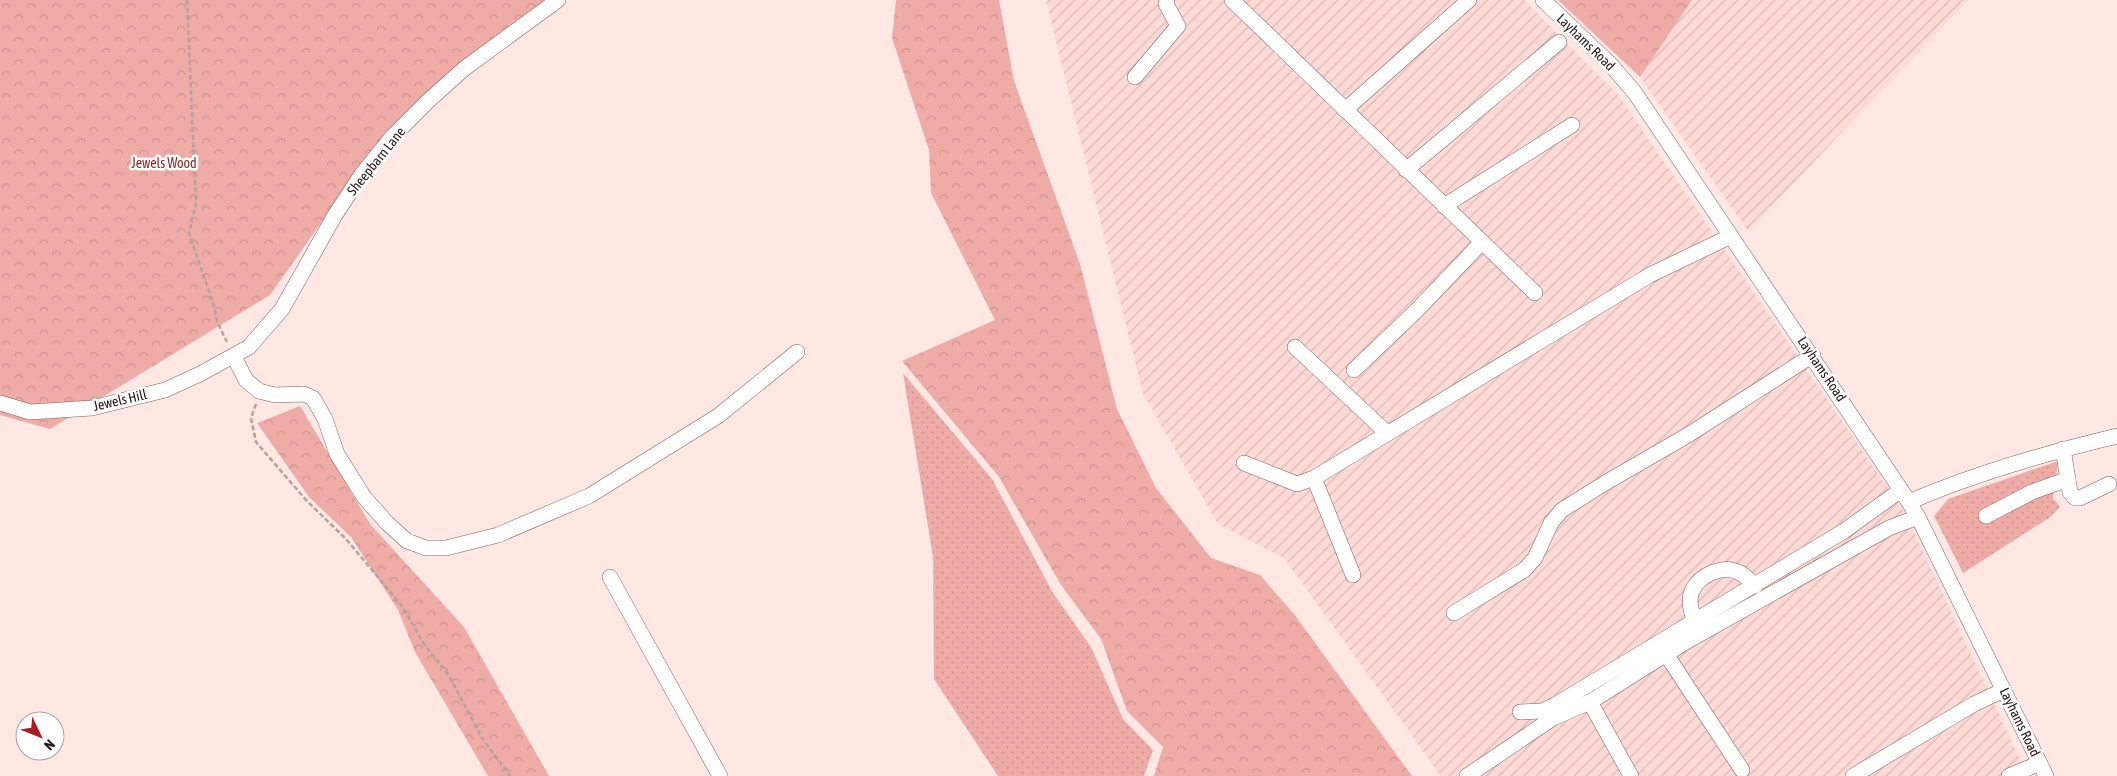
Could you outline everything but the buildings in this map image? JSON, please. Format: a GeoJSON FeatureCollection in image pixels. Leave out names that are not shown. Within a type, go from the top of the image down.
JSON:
{"type":"FeatureCollection","features":[{"type":"Feature","properties":{"kind":"street","name":"Sheepbarn Lane"},"geometry":{"type":"LineString","coordinates":[[234,357],[249,347],[282,309],[334,215],[362,174],[393,136],[465,68],[558,0]]}},
{"type":"Feature","properties":{"kind":"street"},"geometry":{"type":"LineString","coordinates":[[1135,77],[1178,26],[1166,4],[1167,0]]}},
{"type":"Feature","properties":{"kind":"street"},"geometry":{"type":"LineString","coordinates":[[1232,0],[1535,293]]}},
{"type":"Feature","properties":{"kind":"street"},"geometry":{"type":"LineString","coordinates":[[1345,110],[1470,0]]}},
{"type":"Feature","properties":{"kind":"street","name":"Layhams Road"},"geometry":{"type":"LineString","coordinates":[[1543,0],[1611,65],[1635,92],[1813,355],[1905,496],[1918,517],[2043,770]]}},
{"type":"Feature","properties":{"kind":"street"},"geometry":{"type":"LineString","coordinates":[[1406,170],[1560,42]]}},
{"type":"Feature","properties":{"kind":"street"},"geometry":{"type":"LineString","coordinates":[[1444,206],[1572,125]]}},
{"type":"Feature","properties":{"kind":"street"},"geometry":{"type":"LineString","coordinates":[[1244,463],[1297,484],[1314,478],[1650,275],[1731,236]]}},
{"type":"Feature","properties":{"kind":"street"},"geometry":{"type":"LineString","coordinates":[[1354,370],[1416,311],[1482,242]]}},
{"type":"Feature","properties":{"kind":"street"},"geometry":{"type":"LineString","coordinates":[[1295,347],[1387,433]]}},
{"type":"Feature","properties":{"kind":"street"},"geometry":{"type":"LineString","coordinates":[[234,357],[246,380],[259,391],[275,395],[304,394],[312,398],[325,418],[337,454],[364,497],[387,523],[407,541],[426,548],[446,548],[498,535],[588,496],[718,416],[797,352]]}},
{"type":"Feature","properties":{"kind":"street"},"geometry":{"type":"LineString","coordinates":[[1454,613],[1524,570],[1535,558],[1551,523],[1562,510],[1688,435],[1813,355]]}},
{"type":"Feature","properties":{"kind":"street","name":"Jewels Hill"},"geometry":{"type":"LineString","coordinates":[[0,403],[30,412],[92,408],[165,390],[234,357]]}},
{"type":"Feature","properties":{"kind":"street"},"geometry":{"type":"LineString","coordinates":[[1520,712],[1542,711],[1555,705],[1905,496],[2063,449],[2117,436]]}},
{"type":"Feature","properties":{"kind":"street"},"geometry":{"type":"LineString","coordinates":[[2063,449],[2070,492],[2075,498],[2080,498],[2109,484]]}},
{"type":"Feature","properties":{"kind":"street"},"geometry":{"type":"LineString","coordinates":[[1314,478],[1353,575]]}},
{"type":"Feature","properties":{"kind":"street"},"geometry":{"type":"LineString","coordinates":[[1986,516],[2032,492],[2068,480]]}},
{"type":"Feature","properties":{"kind":"street"},"geometry":{"type":"LineString","coordinates":[[1468,776],[1553,718],[1590,702],[1666,654],[1837,556],[1889,528],[1918,517]]}},
{"type":"Feature","properties":{"kind":"street"},"geometry":{"type":"LineString","coordinates":[[1695,622],[1690,603],[1692,591],[1698,582],[1708,574],[1719,570],[1739,572],[1755,586]]}},
{"type":"Feature","properties":{"kind":"street"},"geometry":{"type":"LineString","coordinates":[[610,577],[720,776]]}},
{"type":"Feature","properties":{"kind":"street"},"geometry":{"type":"LineString","coordinates":[[1666,654],[1742,770]]}},
{"type":"Feature","properties":{"kind":"street"},"geometry":{"type":"LineString","coordinates":[[1853,776],[1974,704],[2004,690]]}},
{"type":"Feature","properties":{"kind":"street"},"geometry":{"type":"LineString","coordinates":[[1590,702],[1631,776]]}},
{"type":"Feature","properties":{"kind":"street"},"geometry":{"type":"LineString","coordinates":[[2010,776],[2043,770]]}},
{"type":"Feature","properties":{"kind":"path"},"geometry":{"type":"LineString","coordinates":[[187,0],[196,204],[189,234],[217,321],[234,357]]}},
{"type":"Feature","properties":{"kind":"path"},"geometry":{"type":"LineString","coordinates":[[259,391],[252,418],[256,442],[306,500],[346,539],[402,606],[424,644],[448,674],[482,738],[510,776]]}},
{"type":"Feature","properties":{"kind":"shaded area"},"geometry":{"type":"Polygon","coordinates":[[[1046,0],[1524,0],[1619,96],[1905,513],[2028,776],[1441,776],[1284,558],[1218,524],[1143,394],[1046,0]]]}},
{"type":"Feature","properties":{"kind":"shaded area"},"geometry":{"type":"Polygon","coordinates":[[[1692,0],[1968,0],[1748,231],[1640,77],[1692,0]]]}},
{"type":"Feature","properties":{"kind":"green space","name":"Jewels Wood"},"geometry":{"type":"Polygon","coordinates":[[[0,0],[546,0],[387,130],[270,295],[50,429],[0,415],[0,0]]]}},
{"type":"Feature","properties":{"kind":"green space"},"geometry":{"type":"Polygon","coordinates":[[[896,0],[999,0],[1014,81],[1080,264],[1117,409],[1156,488],[1211,558],[1260,575],[1294,614],[1412,776],[1154,776],[1163,747],[1127,711],[1101,639],[1061,585],[999,477],[902,361],[995,320],[931,193],[929,150],[892,38],[896,0]]]}},
{"type":"Feature","properties":{"kind":"green space"},"geometry":{"type":"Polygon","coordinates":[[[1558,0],[1692,0],[1640,77],[1558,0]]]}},
{"type":"Feature","properties":{"kind":"green space"},"geometry":{"type":"Polygon","coordinates":[[[903,373],[992,479],[1053,593],[1091,647],[1123,719],[1153,750],[1144,776],[998,776],[934,679],[933,557],[903,373]]]}},
{"type":"Feature","properties":{"kind":"green space"},"geometry":{"type":"Polygon","coordinates":[[[300,406],[370,524],[464,627],[549,776],[488,776],[415,652],[398,610],[351,537],[309,497],[257,423],[300,406]]]}},
{"type":"Feature","properties":{"kind":"green space"},"geometry":{"type":"Polygon","coordinates":[[[2058,461],[2053,498],[2060,507],[2049,518],[1963,573],[1934,516],[1948,499],[2058,461]]]}}]}
